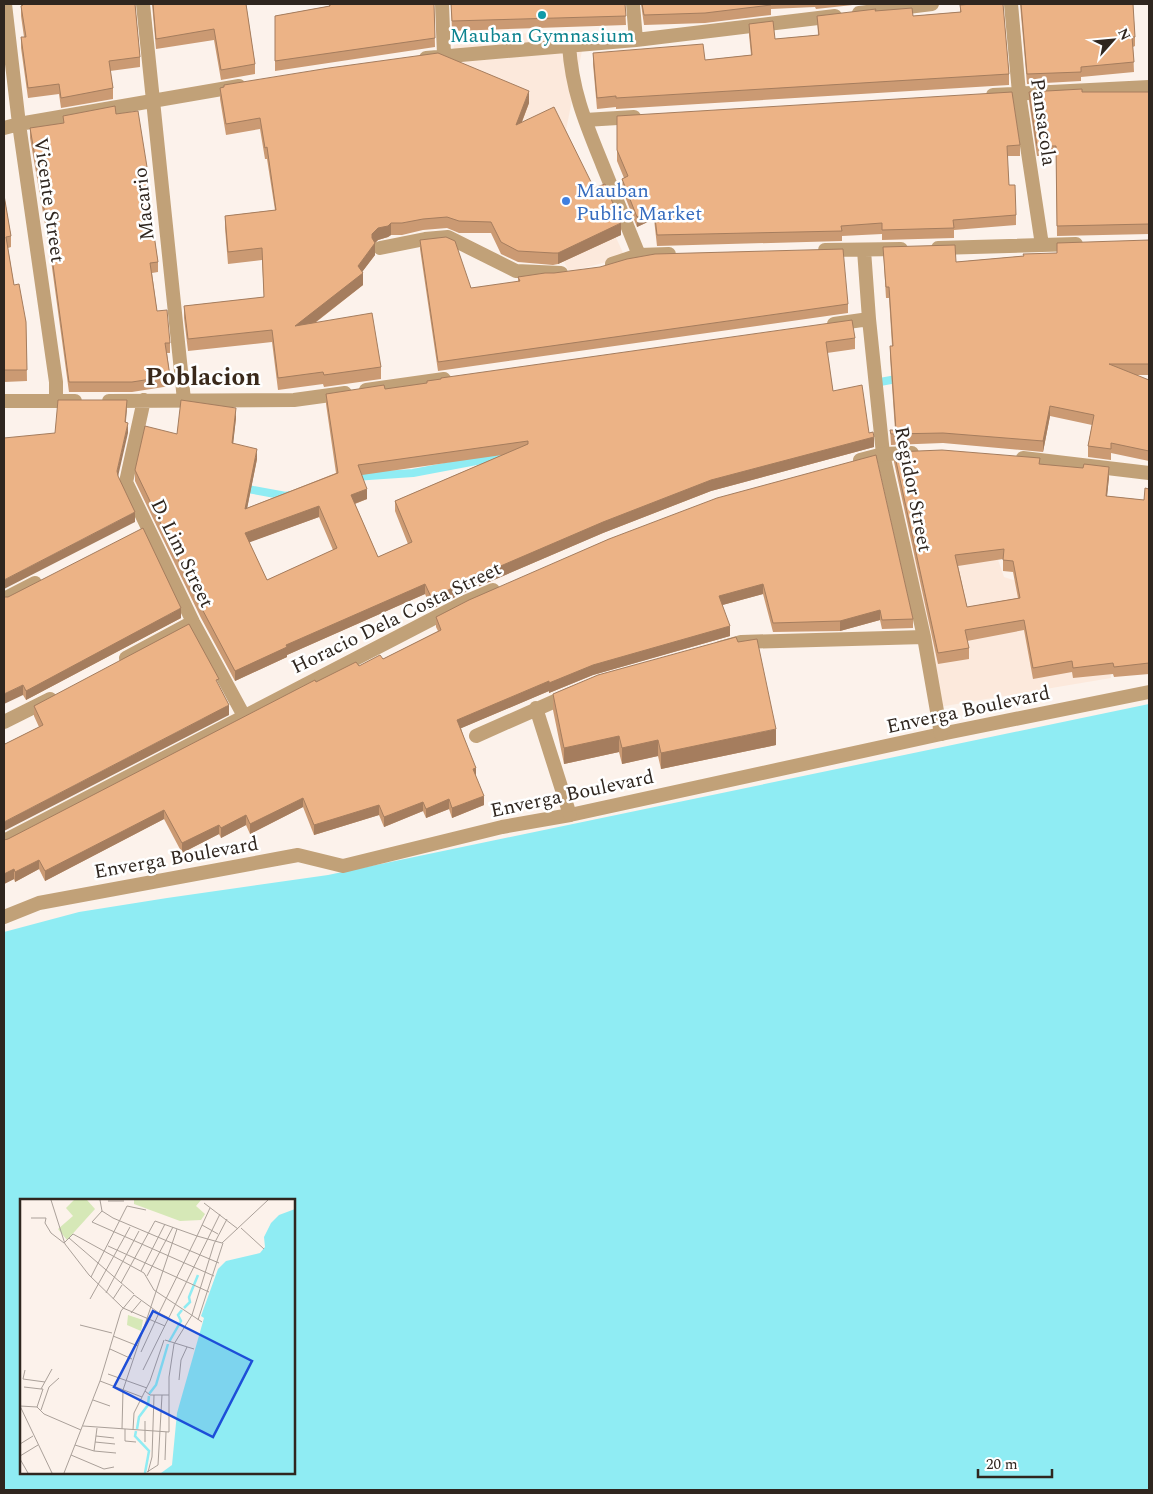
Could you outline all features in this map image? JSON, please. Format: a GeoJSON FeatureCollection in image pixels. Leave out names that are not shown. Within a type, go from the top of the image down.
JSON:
{"type":"FeatureCollection","features":[{"type":"Feature","properties":{"kind":"street","name":"Vicente Street"},"geometry":{"type":"LineString","coordinates":[[5,4],[19,124],[56,382],[56,401]]}},
{"type":"Feature","properties":{"kind":"street","name":"Macario"},"geometry":{"type":"LineString","coordinates":[[143,4],[184,400]]}},
{"type":"Feature","properties":{"kind":"street"},"geometry":{"type":"LineString","coordinates":[[442,4],[444,55]]}},
{"type":"Feature","properties":{"kind":"street"},"geometry":{"type":"LineString","coordinates":[[633,4],[636,40]]}},
{"type":"Feature","properties":{"kind":"street"},"geometry":{"type":"LineString","coordinates":[[415,59],[444,55],[636,40],[932,4]]}},
{"type":"Feature","properties":{"kind":"street","name":"Pansacola"},"geometry":{"type":"LineString","coordinates":[[1011,4],[1019,93],[1042,245]]}},
{"type":"Feature","properties":{"kind":"street"},"geometry":{"type":"LineString","coordinates":[[569,45],[570,68],[575,91],[639,255]]}},
{"type":"Feature","properties":{"kind":"street"},"geometry":{"type":"LineString","coordinates":[[4,128],[250,84]]}},
{"type":"Feature","properties":{"kind":"street"},"geometry":{"type":"LineString","coordinates":[[979,96],[1149,87]]}},
{"type":"Feature","properties":{"kind":"street"},"geometry":{"type":"LineString","coordinates":[[585,120],[644,116]]}},
{"type":"Feature","properties":{"kind":"street"},"geometry":{"type":"LineString","coordinates":[[380,248],[426,239],[448,237],[516,271],[553,274],[572,273]]}},
{"type":"Feature","properties":{"kind":"street"},"geometry":{"type":"LineString","coordinates":[[816,251],[1090,244]]}},
{"type":"Feature","properties":{"kind":"street","name":"Regidor Street"},"geometry":{"type":"LineString","coordinates":[[864,250],[869,319],[884,454],[924,637],[941,734]]}},
{"type":"Feature","properties":{"kind":"street"},"geometry":{"type":"LineString","coordinates":[[600,268],[639,255],[678,254]]}},
{"type":"Feature","properties":{"kind":"street"},"geometry":{"type":"LineString","coordinates":[[821,326],[869,319]]}},
{"type":"Feature","properties":{"kind":"street"},"geometry":{"type":"LineString","coordinates":[[4,401],[294,400],[460,376]]}},
{"type":"Feature","properties":{"kind":"street","name":"D. Lim Street"},"geometry":{"type":"LineString","coordinates":[[144,400],[126,482],[143,528],[244,716]]}},
{"type":"Feature","properties":{"kind":"street"},"geometry":{"type":"LineString","coordinates":[[846,464],[884,454],[923,453]]}},
{"type":"Feature","properties":{"kind":"street"},"geometry":{"type":"LineString","coordinates":[[1006,456],[1149,473]]}},
{"type":"Feature","properties":{"kind":"street"},"geometry":{"type":"LineString","coordinates":[[4,599],[46,578]]}},
{"type":"Feature","properties":{"kind":"street","name":"Horacio Dela Costa Street"},"geometry":{"type":"LineString","coordinates":[[4,841],[464,602],[509,583]]}},
{"type":"Feature","properties":{"kind":"street"},"geometry":{"type":"LineString","coordinates":[[116,663],[193,622]]}},
{"type":"Feature","properties":{"kind":"street"},"geometry":{"type":"LineString","coordinates":[[704,652],[741,642],[924,637]]}},
{"type":"Feature","properties":{"kind":"street"},"geometry":{"type":"LineString","coordinates":[[476,736],[587,687]]}},
{"type":"Feature","properties":{"kind":"street"},"geometry":{"type":"LineString","coordinates":[[4,722],[65,691]]}},
{"type":"Feature","properties":{"kind":"street","name":"Enverga Boulevard"},"geometry":{"type":"LineString","coordinates":[[4,917],[40,903],[298,855],[343,866],[502,827],[570,815],[941,734],[1149,692]]}},
{"type":"Feature","properties":{"kind":"street"},"geometry":{"type":"LineString","coordinates":[[536,708],[570,815]]}},
{"type":"Feature","properties":{"kind":"shaded area","name":"Mauban Public Market"},"geometry":{"type":"Polygon","coordinates":[[[586,31],[566,130],[625,257],[569,272],[506,145],[445,121],[455,36],[586,31]]]}},
{"type":"Feature","properties":{"kind":"shaded area"},"geometry":{"type":"Polygon","coordinates":[[[996,554],[1004,577],[1104,610],[1111,678],[939,707],[909,557],[996,554]]]}},
{"type":"Feature","properties":{"kind":"water"},"geometry":{"type":"Polygon","coordinates":[[[1149,704],[1149,1490],[4,1490],[4,932],[79,912],[328,875],[1149,704]]]}},
{"type":"Feature","properties":{"kind":"building"},"geometry":{"type":"Polygon","coordinates":[[[23,4],[135,4],[140,57],[109,61],[113,88],[61,98],[59,84],[28,88],[21,37],[26,37],[21,6],[23,4]]]}},
{"type":"Feature","properties":{"kind":"building"},"geometry":{"type":"Polygon","coordinates":[[[153,4],[246,4],[255,64],[221,70],[214,29],[156,39],[153,4]]]}},
{"type":"Feature","properties":{"kind":"building"},"geometry":{"type":"Polygon","coordinates":[[[330,4],[434,4],[435,38],[275,61],[275,16],[330,6],[330,4]]]}},
{"type":"Feature","properties":{"kind":"building"},"geometry":{"type":"Polygon","coordinates":[[[451,4],[625,4],[626,16],[452,21],[451,4]]]}},
{"type":"Feature","properties":{"kind":"building"},"geometry":{"type":"Polygon","coordinates":[[[642,4],[771,5],[705,13],[644,15],[642,4]]]}},
{"type":"Feature","properties":{"kind":"building"},"geometry":{"type":"Polygon","coordinates":[[[1003,4],[1009,74],[597,98],[593,53],[703,44],[705,60],[752,55],[749,24],[773,21],[775,39],[819,35],[817,16],[876,9],[875,11],[912,8],[913,16],[961,12],[960,5],[1003,4]]]}},
{"type":"Feature","properties":{"kind":"building"},"geometry":{"type":"Polygon","coordinates":[[[1021,4],[1133,4],[1135,37],[1132,37],[1134,62],[1081,67],[1081,72],[1027,74],[1021,4]]]}},
{"type":"Feature","properties":{"kind":"building"},"geometry":{"type":"Polygon","coordinates":[[[438,53],[529,91],[516,125],[554,107],[594,188],[605,184],[621,223],[558,253],[518,251],[501,242],[491,222],[459,221],[447,217],[391,223],[388,226],[378,228],[372,234],[375,243],[358,266],[363,273],[295,326],[372,313],[381,367],[324,375],[323,372],[278,378],[272,330],[188,339],[184,306],[264,297],[262,248],[228,252],[225,216],[276,210],[267,147],[265,148],[260,118],[226,124],[220,88],[224,87],[224,85],[329,68],[438,53]]]}},
{"type":"Feature","properties":{"kind":"building"},"geometry":{"type":"Polygon","coordinates":[[[1082,89],[1082,92],[1149,92],[1149,224],[1057,226],[1056,146],[1037,146],[1029,92],[1082,89]]]}},
{"type":"Feature","properties":{"kind":"building"},"geometry":{"type":"Polygon","coordinates":[[[1012,92],[1020,145],[1007,146],[1009,185],[1015,185],[1016,215],[953,220],[954,228],[882,230],[882,223],[841,226],[842,231],[657,235],[654,209],[637,217],[622,179],[628,176],[617,150],[617,116],[1012,92]]]}},
{"type":"Feature","properties":{"kind":"building"},"geometry":{"type":"Polygon","coordinates":[[[115,106],[116,114],[138,111],[147,167],[144,167],[158,262],[150,263],[157,311],[167,310],[170,343],[165,343],[170,376],[132,382],[69,382],[50,243],[30,128],[64,123],[63,116],[115,106]]]}},
{"type":"Feature","properties":{"kind":"building"},"geometry":{"type":"Polygon","coordinates":[[[4,195],[11,236],[6,237],[14,285],[19,284],[26,322],[27,370],[4,370],[4,195]]]}},
{"type":"Feature","properties":{"kind":"building"},"geometry":{"type":"Polygon","coordinates":[[[446,237],[455,241],[471,288],[520,281],[518,277],[600,267],[627,259],[655,254],[843,249],[848,304],[438,362],[420,240],[446,237]]]}},
{"type":"Feature","properties":{"kind":"building"},"geometry":{"type":"Polygon","coordinates":[[[1149,240],[1149,364],[1109,364],[1149,380],[1149,451],[1111,443],[1111,449],[1088,446],[1094,415],[1050,406],[1043,441],[943,433],[891,434],[890,430],[896,430],[890,346],[893,346],[889,287],[886,287],[883,247],[955,245],[956,262],[1024,256],[1023,254],[1057,253],[1057,243],[1149,240]]]}},
{"type":"Feature","properties":{"kind":"building"},"geometry":{"type":"Polygon","coordinates":[[[852,320],[855,338],[826,342],[833,391],[862,385],[869,433],[873,432],[874,437],[711,480],[603,522],[461,583],[432,599],[425,584],[286,645],[287,647],[235,671],[201,607],[135,470],[145,426],[177,434],[181,400],[236,408],[232,443],[257,449],[245,509],[338,473],[326,394],[384,385],[385,389],[427,383],[427,381],[852,320]],[[528,441],[358,465],[367,489],[351,495],[378,557],[412,542],[395,501],[528,444],[528,441]],[[319,506],[245,533],[267,580],[337,548],[319,506]]]}},
{"type":"Feature","properties":{"kind":"building"},"geometry":{"type":"Polygon","coordinates":[[[58,400],[127,400],[125,422],[128,423],[117,471],[135,512],[4,580],[4,438],[55,433],[58,400]]]}},
{"type":"Feature","properties":{"kind":"building"},"geometry":{"type":"Polygon","coordinates":[[[942,450],[1040,458],[1039,464],[1083,468],[1084,464],[1109,467],[1106,496],[1144,500],[1145,488],[1149,489],[1149,663],[1114,667],[1113,663],[1073,668],[1072,661],[1033,668],[1024,620],[965,630],[969,648],[938,653],[894,452],[942,450]],[[1004,549],[955,555],[967,607],[1020,598],[1013,561],[1003,560],[1004,549]]]}},
{"type":"Feature","properties":{"kind":"building"},"geometry":{"type":"Polygon","coordinates":[[[876,455],[913,619],[882,620],[880,610],[840,621],[773,623],[763,584],[719,596],[730,626],[593,665],[549,683],[549,681],[457,720],[476,768],[473,769],[484,796],[452,808],[449,799],[426,809],[423,802],[384,817],[379,805],[314,825],[303,798],[250,824],[246,815],[221,828],[219,825],[182,843],[164,810],[45,871],[39,860],[15,872],[14,869],[4,874],[4,840],[315,680],[316,682],[356,662],[359,666],[380,655],[383,659],[441,630],[436,617],[469,600],[609,539],[717,498],[876,455]]]}},
{"type":"Feature","properties":{"kind":"building"},"geometry":{"type":"Polygon","coordinates":[[[143,528],[181,608],[26,691],[23,685],[4,694],[4,597],[8,597],[143,528]]]}},
{"type":"Feature","properties":{"kind":"building"},"geometry":{"type":"Polygon","coordinates":[[[189,624],[219,679],[216,680],[229,705],[4,822],[4,742],[5,744],[43,725],[34,706],[189,624]]]}},
{"type":"Feature","properties":{"kind":"building"},"geometry":{"type":"Polygon","coordinates":[[[736,637],[738,642],[757,639],[776,729],[661,753],[658,740],[622,748],[619,736],[564,748],[553,694],[598,675],[736,637]]]}},
{"type":"Feature","properties":{"kind":"waterway"},"geometry":{"type":"LineString","coordinates":[[880,382],[902,378]]}},
{"type":"Feature","properties":{"kind":"waterway"},"geometry":{"type":"LineString","coordinates":[[354,477],[413,473],[508,455]]}},
{"type":"Feature","properties":{"kind":"waterway"},"geometry":{"type":"LineString","coordinates":[[242,488],[286,496],[290,495]]}},
{"type":"Feature","properties":{"kind":"place","name":"Mauban Gymnasium"},"geometry":{"type":"Point","coordinates":[542,15]}},
{"type":"Feature","properties":{"kind":"place","name":"Mauban Public Market"},"geometry":{"type":"Point","coordinates":[566,201]}},
{"type":"Feature","properties":{"kind":"district","name":"Poblacion"},"geometry":{"type":"Point","coordinates":[203,376]}}]}
